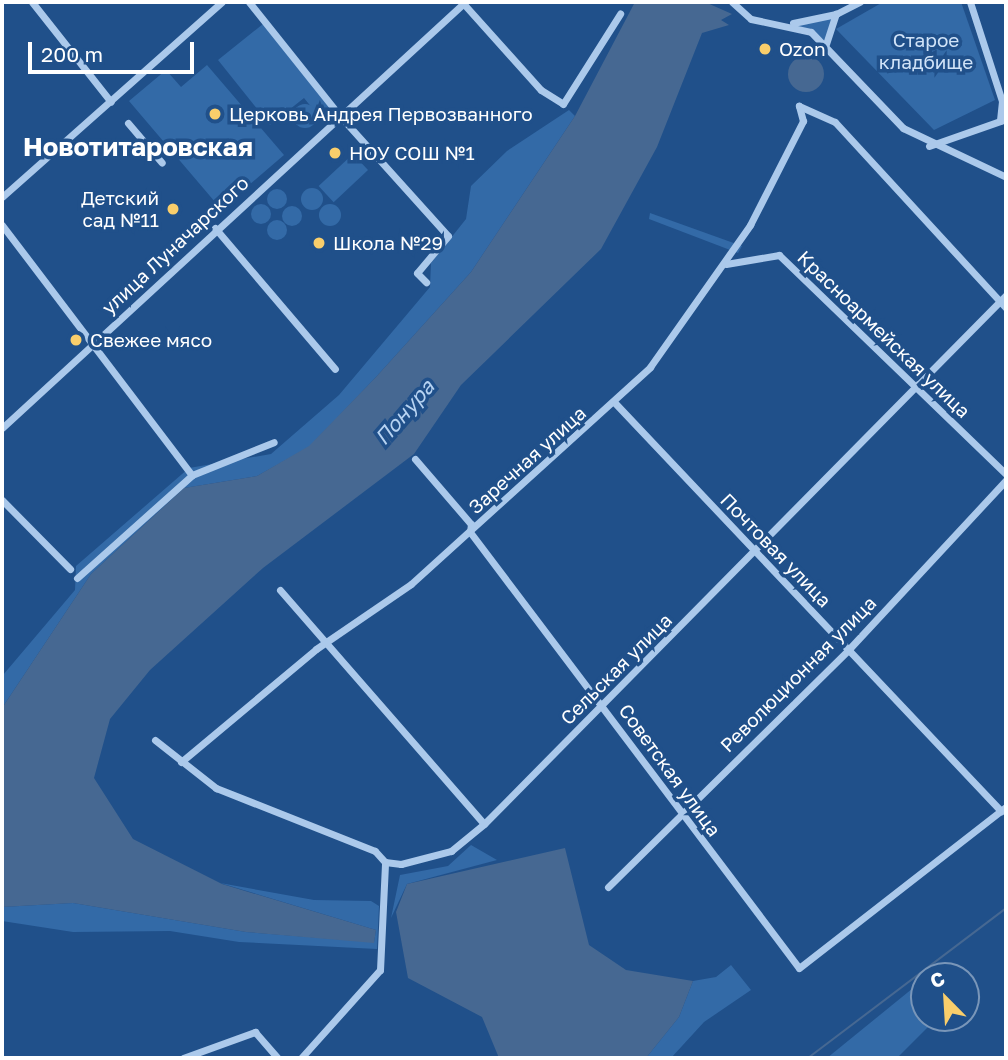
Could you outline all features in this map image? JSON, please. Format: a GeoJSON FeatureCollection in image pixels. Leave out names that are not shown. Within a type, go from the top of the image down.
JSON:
{"type":"FeatureCollection","features":[{"type":"Feature","properties":{"kind":"street"},"geometry":{"type":"LineString","coordinates":[[32,2],[111,102]]}},
{"type":"Feature","properties":{"kind":"street"},"geometry":{"type":"LineString","coordinates":[[2,197],[222,2]]}},
{"type":"Feature","properties":{"kind":"street"},"geometry":{"type":"LineString","coordinates":[[249,2],[340,116],[448,236],[417,272],[426,282]]}},
{"type":"Feature","properties":{"kind":"street"},"geometry":{"type":"LineString","coordinates":[[463,2],[541,90],[563,104],[620,14]]}},
{"type":"Feature","properties":{"kind":"street","name":"улица Луначарского"},"geometry":{"type":"LineString","coordinates":[[2,428],[215,228],[463,2]]}},
{"type":"Feature","properties":{"kind":"street"},"geometry":{"type":"LineString","coordinates":[[735,4],[751,19],[793,23],[836,14],[860,2]]}},
{"type":"Feature","properties":{"kind":"street"},"geometry":{"type":"LineString","coordinates":[[929,146],[1003,120],[1002,101],[970,2]]}},
{"type":"Feature","properties":{"kind":"street"},"geometry":{"type":"LineString","coordinates":[[827,44],[836,14]]}},
{"type":"Feature","properties":{"kind":"street"},"geometry":{"type":"LineString","coordinates":[[793,23],[827,44],[903,128],[929,146],[1006,177]]}},
{"type":"Feature","properties":{"kind":"street","name":"Заречная улица"},"geometry":{"type":"LineString","coordinates":[[181,762],[470,532],[615,403],[681,329],[726,264],[803,121],[799,106],[835,121],[1004,302]]}},
{"type":"Feature","properties":{"kind":"street"},"geometry":{"type":"LineString","coordinates":[[128,123],[162,163]]}},
{"type":"Feature","properties":{"kind":"street"},"geometry":{"type":"LineString","coordinates":[[2,225],[192,475]]}},
{"type":"Feature","properties":{"kind":"street"},"geometry":{"type":"LineString","coordinates":[[215,228],[335,369]]}},
{"type":"Feature","properties":{"kind":"street","name":"Красноармейская улица"},"geometry":{"type":"LineString","coordinates":[[726,264],[779,255],[1006,474]]}},
{"type":"Feature","properties":{"kind":"street","name":"Сельская улица"},"geometry":{"type":"LineString","coordinates":[[385,862],[401,864],[451,851],[484,824],[756,552],[916,387],[1004,302]]}},
{"type":"Feature","properties":{"kind":"street","name":"Почтовая улица"},"geometry":{"type":"LineString","coordinates":[[615,403],[1003,809]]}},
{"type":"Feature","properties":{"kind":"street"},"geometry":{"type":"LineString","coordinates":[[77,578],[192,475],[274,442]]}},
{"type":"Feature","properties":{"kind":"street","name":"Советская улица"},"geometry":{"type":"LineString","coordinates":[[415,459],[471,524],[470,532],[799,968],[1003,809]]}},
{"type":"Feature","properties":{"kind":"street","name":"Революционная улица"},"geometry":{"type":"LineString","coordinates":[[608,887],[680,811],[850,648],[1006,480]]}},
{"type":"Feature","properties":{"kind":"street"},"geometry":{"type":"LineString","coordinates":[[2,500],[69,569]]}},
{"type":"Feature","properties":{"kind":"street"},"geometry":{"type":"LineString","coordinates":[[280,590],[484,824]]}},
{"type":"Feature","properties":{"kind":"street"},"geometry":{"type":"LineString","coordinates":[[155,740],[181,762],[261,811],[375,851],[385,862],[380,970],[301,1058]]}},
{"type":"Feature","properties":{"kind":"street"},"geometry":{"type":"LineString","coordinates":[[183,1058],[255,1032],[278,1058]]}},
{"type":"Feature","properties":{"kind":"green space","name":"Старое кладбище"},"geometry":{"type":"Polygon","coordinates":[[[883,2],[961,2],[995,100],[934,130],[836,29],[883,2]]]}},
{"type":"Feature","properties":{"kind":"green space"},"geometry":{"type":"Polygon","coordinates":[[[836,14],[826,44],[793,23],[836,14]]]}},
{"type":"Feature","properties":{"kind":"green space"},"geometry":{"type":"Polygon","coordinates":[[[263,24],[333,110],[321,119],[304,98],[270,125],[218,60],[263,24]]]}},
{"type":"Feature","properties":{"kind":"green space"},"geometry":{"type":"Polygon","coordinates":[[[207,65],[284,155],[221,209],[129,101],[166,70],[181,87],[207,65]]]}},
{"type":"Feature","properties":{"kind":"green space"},"geometry":{"type":"Polygon","coordinates":[[[305,104],[314,107],[317,116],[314,125],[305,128],[296,125],[293,116],[296,107],[305,104]]]}},
{"type":"Feature","properties":{"kind":"green space"},"geometry":{"type":"Polygon","coordinates":[[[569,110],[575,116],[471,272],[376,377],[309,447],[257,476],[184,488],[91,574],[2,708],[3,675],[75,590],[76,566],[189,468],[271,454],[339,395],[430,287],[431,263],[466,219],[471,186],[507,151],[569,110]]]}},
{"type":"Feature","properties":{"kind":"green space"},"geometry":{"type":"Polygon","coordinates":[[[353,154],[368,170],[334,202],[319,186],[353,154]]]}},
{"type":"Feature","properties":{"kind":"green space"},"geometry":{"type":"Polygon","coordinates":[[[312,188],[320,191],[323,199],[320,207],[312,210],[304,207],[301,199],[304,191],[312,188]]]}},
{"type":"Feature","properties":{"kind":"green space"},"geometry":{"type":"Polygon","coordinates":[[[277,189],[284,192],[287,199],[284,206],[277,209],[270,206],[267,199],[270,192],[277,189]]]}},
{"type":"Feature","properties":{"kind":"green space"},"geometry":{"type":"Polygon","coordinates":[[[261,204],[268,207],[271,214],[268,221],[261,224],[254,221],[251,214],[254,207],[261,204]]]}},
{"type":"Feature","properties":{"kind":"green space"},"geometry":{"type":"Polygon","coordinates":[[[330,204],[338,207],[341,215],[338,223],[330,226],[322,223],[319,215],[322,207],[330,204]]]}},
{"type":"Feature","properties":{"kind":"green space"},"geometry":{"type":"Polygon","coordinates":[[[292,206],[299,209],[302,216],[299,223],[292,226],[285,223],[282,216],[285,209],[292,206]]]}},
{"type":"Feature","properties":{"kind":"green space"},"geometry":{"type":"Polygon","coordinates":[[[650,213],[742,246],[738,253],[649,219],[650,213]]]}},
{"type":"Feature","properties":{"kind":"green space"},"geometry":{"type":"Polygon","coordinates":[[[277,220],[284,223],[287,230],[284,237],[277,240],[270,237],[267,230],[270,223],[277,220]]]}},
{"type":"Feature","properties":{"kind":"green space"},"geometry":{"type":"Polygon","coordinates":[[[471,845],[497,860],[407,884],[391,918],[400,875],[448,866],[471,845]]]}},
{"type":"Feature","properties":{"kind":"green space"},"geometry":{"type":"Polygon","coordinates":[[[220,883],[314,900],[371,901],[379,906],[377,949],[239,942],[170,931],[73,932],[2,921],[2,907],[73,903],[246,932],[374,942],[376,930],[220,883]]]}},
{"type":"Feature","properties":{"kind":"green space"},"geometry":{"type":"Polygon","coordinates":[[[731,965],[751,990],[704,1022],[671,1058],[646,1058],[679,1017],[693,981],[716,977],[731,965]]]}},
{"type":"Feature","properties":{"kind":"green space"},"geometry":{"type":"Polygon","coordinates":[[[910,991],[910,1032],[923,1032],[897,1058],[827,1058],[910,991]]]}},
{"type":"Feature","properties":{"kind":"water","name":"Понура"},"geometry":{"type":"Polygon","coordinates":[[[635,2],[705,2],[732,14],[721,20],[729,25],[702,33],[657,147],[601,249],[461,385],[414,454],[263,568],[150,670],[110,719],[94,778],[133,839],[222,884],[376,930],[374,943],[246,932],[73,903],[2,907],[2,708],[91,574],[184,488],[257,476],[309,446],[376,377],[471,272],[575,116],[635,2]]]}},
{"type":"Feature","properties":{"kind":"water"},"geometry":{"type":"Polygon","coordinates":[[[806,56],[819,61],[824,74],[819,87],[806,92],[793,87],[788,74],[793,61],[806,56]]]}},
{"type":"Feature","properties":{"kind":"water"},"geometry":{"type":"Polygon","coordinates":[[[565,848],[589,945],[626,970],[693,981],[679,1017],[646,1058],[499,1058],[482,1017],[408,978],[396,912],[407,884],[565,848]]]}},
{"type":"Feature","properties":{"kind":"waterway"},"geometry":{"type":"LineString","coordinates":[[808,1058],[1006,908]]}},
{"type":"Feature","properties":{"kind":"place","name":"Ozon"},"geometry":{"type":"Point","coordinates":[765,49]}},
{"type":"Feature","properties":{"kind":"place","name":"Церковь Андрея Первозванного"},"geometry":{"type":"Point","coordinates":[215,114]}},
{"type":"Feature","properties":{"kind":"place","name":"НОУ СОШ №1"},"geometry":{"type":"Point","coordinates":[335,153]}},
{"type":"Feature","properties":{"kind":"place","name":"Детский сад №11"},"geometry":{"type":"Point","coordinates":[173,209]}},
{"type":"Feature","properties":{"kind":"place","name":"Школа №29"},"geometry":{"type":"Point","coordinates":[319,243]}},
{"type":"Feature","properties":{"kind":"place","name":"Свежее мясо"},"geometry":{"type":"Point","coordinates":[76,340]}},
{"type":"Feature","properties":{"kind":"district","name":"Новотитаровская"},"geometry":{"type":"Point","coordinates":[138,147]}}]}
